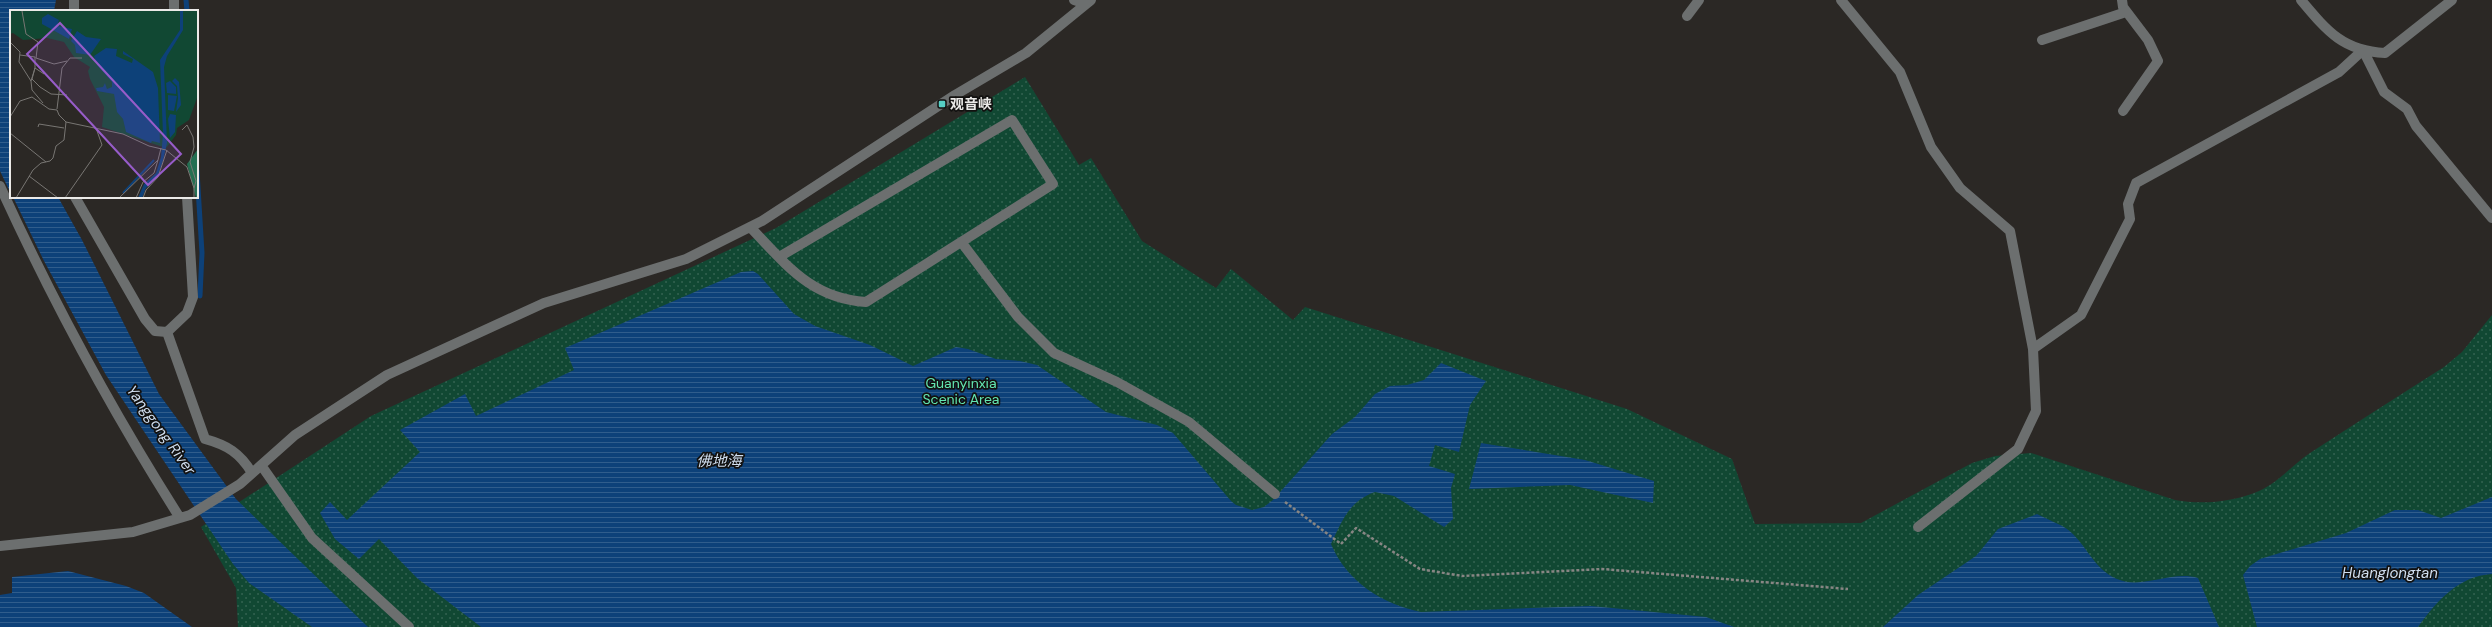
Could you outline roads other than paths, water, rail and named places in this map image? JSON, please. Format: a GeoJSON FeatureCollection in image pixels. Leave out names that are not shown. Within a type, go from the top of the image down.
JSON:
{"type":"FeatureCollection","features":[{"type":"Feature","properties":{"kind":"street"},"geometry":{"type":"LineString","coordinates":[[1074,0],[1088,2]]}},
{"type":"Feature","properties":{"kind":"street"},"geometry":{"type":"LineString","coordinates":[[1687,16],[1699,0]]}},
{"type":"Feature","properties":{"kind":"street"},"geometry":{"type":"LineString","coordinates":[[1841,0],[1900,72],[1931,147],[1960,188],[2010,231],[2033,349],[2036,411],[2018,449],[1918,527]]}},
{"type":"Feature","properties":{"kind":"street"},"geometry":{"type":"LineString","coordinates":[[2122,0],[2122,7],[2148,40],[2158,61],[2123,111]]}},
{"type":"Feature","properties":{"kind":"street"},"geometry":{"type":"LineString","coordinates":[[2301,0],[2330,33],[2340,41],[2363,50],[2385,53],[2452,0]]}},
{"type":"Feature","properties":{"kind":"street"},"geometry":{"type":"LineString","coordinates":[[0,546],[133,532],[190,515],[240,484],[295,435],[388,375],[544,303],[686,259],[750,227],[955,96],[1026,53],[1088,2]]}},
{"type":"Feature","properties":{"kind":"street"},"geometry":{"type":"LineString","coordinates":[[2042,40],[2126,12]]}},
{"type":"Feature","properties":{"kind":"street"},"geometry":{"type":"LineString","coordinates":[[2033,349],[2081,315],[2130,219],[2128,204],[2136,183],[2339,72],[2363,50]]}},
{"type":"Feature","properties":{"kind":"street"},"geometry":{"type":"LineString","coordinates":[[2363,50],[2384,92],[2407,109],[2416,126],[2492,218]]}},
{"type":"Feature","properties":{"kind":"street"},"geometry":{"type":"LineString","coordinates":[[750,227],[779,257],[794,272],[820,291],[850,301],[866,302],[962,243],[1053,184],[1012,120],[779,257]]}},
{"type":"Feature","properties":{"kind":"street"},"geometry":{"type":"LineString","coordinates":[[0,186],[38,271],[112,407],[180,518]]}},
{"type":"Feature","properties":{"kind":"street"},"geometry":{"type":"LineString","coordinates":[[76,198],[145,319],[155,331],[167,332],[187,313],[193,297],[187,198]]}},
{"type":"Feature","properties":{"kind":"street"},"geometry":{"type":"LineString","coordinates":[[962,243],[1018,317],[1054,353],[1117,382],[1189,422],[1275,494]]}},
{"type":"Feature","properties":{"kind":"street"},"geometry":{"type":"LineString","coordinates":[[167,332],[205,439],[225,445],[238,454],[252,473]]}},
{"type":"Feature","properties":{"kind":"street"},"geometry":{"type":"LineString","coordinates":[[261,465],[312,538],[409,627]]}},
{"type":"Feature","properties":{"kind":"water"},"geometry":{"type":"Polygon","coordinates":[[[0,0],[56,0],[54,10],[10,10],[10,192],[0,171],[0,0]]]}},
{"type":"Feature","properties":{"kind":"water","name":"Yanggong River"},"geometry":{"type":"Polygon","coordinates":[[[13,198],[59,198],[82,240],[159,394],[236,499],[368,627],[312,627],[249,583],[233,564],[106,375],[44,261],[13,198]]]}},
{"type":"Feature","properties":{"kind":"water","name":"佛地海"},"geometry":{"type":"Polygon","coordinates":[[[753,271],[758,274],[794,314],[815,326],[870,345],[913,366],[956,347],[968,349],[996,359],[1020,361],[1037,365],[1106,412],[1157,425],[1173,433],[1231,501],[1236,505],[1252,510],[1264,507],[1273,500],[1332,434],[1355,417],[1375,394],[1390,386],[1407,385],[1424,380],[1441,363],[1486,381],[1470,405],[1459,452],[1435,445],[1429,466],[1455,474],[1451,488],[1453,519],[1444,527],[1394,496],[1375,492],[1366,496],[1353,506],[1347,513],[1331,544],[1346,570],[1356,580],[1380,597],[1421,612],[1591,606],[1706,617],[1734,627],[481,627],[417,578],[379,539],[359,559],[335,539],[320,513],[330,502],[347,520],[420,452],[400,430],[465,394],[476,416],[574,370],[565,348],[741,272],[753,271]]]}},
{"type":"Feature","properties":{"kind":"water"},"geometry":{"type":"Polygon","coordinates":[[[1481,443],[1585,460],[1654,481],[1653,503],[1570,485],[1469,489],[1481,443]]]}},
{"type":"Feature","properties":{"kind":"water","name":"Huanglongtan"},"geometry":{"type":"Polygon","coordinates":[[[2492,497],[2492,574],[2480,576],[2458,585],[2432,608],[2418,627],[2257,627],[2243,575],[2250,566],[2260,559],[2346,533],[2395,510],[2418,510],[2441,518],[2492,497]]]}},
{"type":"Feature","properties":{"kind":"water"},"geometry":{"type":"Polygon","coordinates":[[[2037,514],[2067,529],[2074,535],[2102,569],[2117,579],[2127,582],[2137,582],[2178,576],[2198,578],[2219,627],[1883,627],[1918,595],[1976,556],[1998,529],[2037,514]]]}},
{"type":"Feature","properties":{"kind":"water"},"geometry":{"type":"Polygon","coordinates":[[[68,571],[126,586],[144,593],[192,627],[0,627],[0,595],[12,593],[12,577],[68,571]]]}},
{"type":"Feature","properties":{"kind":"waterway"},"geometry":{"type":"LineString","coordinates":[[186,0],[187,10]]}},
{"type":"Feature","properties":{"kind":"waterway"},"geometry":{"type":"LineString","coordinates":[[198,187],[202,253],[200,296]]}},
{"type":"Feature","properties":{"kind":"place","name":"观音峡"},"geometry":{"type":"Point","coordinates":[942,104]}},
{"type":"Feature","properties":{"kind":"park label","name":"Guanyinxia Scenic Area"},"geometry":{"type":"Point","coordinates":[961,392]}}]}
